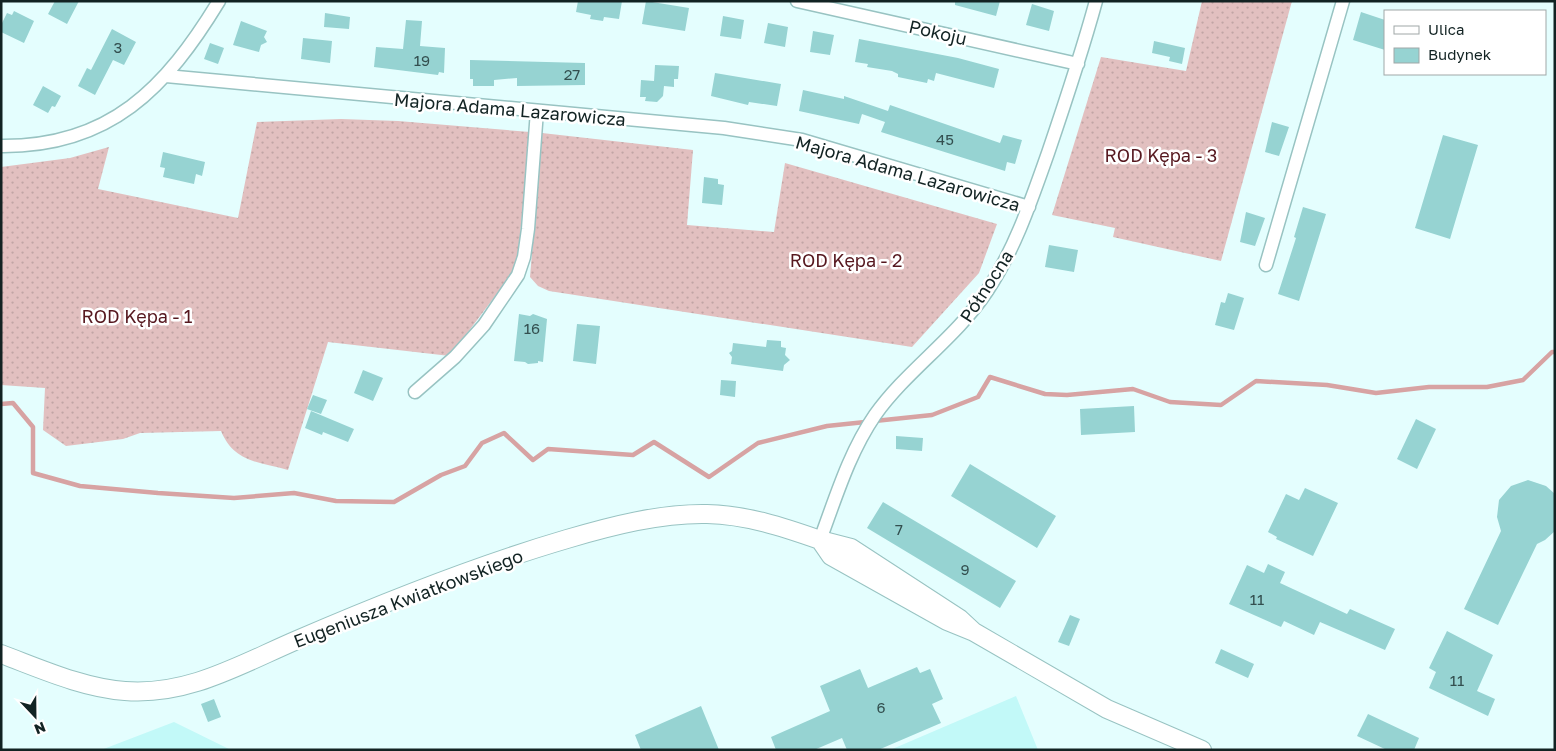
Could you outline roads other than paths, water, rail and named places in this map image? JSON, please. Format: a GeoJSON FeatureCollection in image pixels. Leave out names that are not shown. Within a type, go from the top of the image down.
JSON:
{"type":"FeatureCollection","features":[{"type":"Feature","properties":{"kind":"street"},"geometry":{"type":"LineString","coordinates":[[1,146],[48,142],[77,135],[102,126],[125,113],[144,99],[166,76],[219,1]]}},
{"type":"Feature","properties":{"kind":"street","name":"Pokoju"},"geometry":{"type":"LineString","coordinates":[[797,1],[844,6],[1078,64]]}},
{"type":"Feature","properties":{"kind":"street","name":"Północna"},"geometry":{"type":"LineString","coordinates":[[820,540],[849,462],[876,414],[963,323],[986,293],[1005,262],[1029,207],[1078,64],[1096,1]]}},
{"type":"Feature","properties":{"kind":"street"},"geometry":{"type":"LineString","coordinates":[[1266,265],[1343,1]]}},
{"type":"Feature","properties":{"kind":"street","name":"Majora Adama Lazarowicza"},"geometry":{"type":"LineString","coordinates":[[166,76],[724,128],[802,140],[1029,207]]}},
{"type":"Feature","properties":{"kind":"street"},"geometry":{"type":"LineString","coordinates":[[415,392],[455,357],[484,325],[518,275],[524,257],[528,229],[538,111]]}},
{"type":"Feature","properties":{"kind":"street","name":"Eugeniusza Kwiatkowskiego"},"geometry":{"type":"LineString","coordinates":[[1,654],[95,686],[125,691],[178,688],[219,676],[410,593],[502,559],[589,533],[652,520],[706,514],[769,522],[820,540],[851,548],[960,619],[974,632],[1107,709],[1202,750]]}},
{"type":"Feature","properties":{"kind":"waterway"},"geometry":{"type":"LineString","coordinates":[[1,404],[13,403],[33,427],[33,473],[80,486],[234,498],[294,493],[336,501],[394,502],[441,475],[465,466],[482,443],[504,433],[533,460],[548,449],[633,455],[654,442],[709,477],[758,443],[827,426],[932,415],[978,397],[990,377],[1045,394],[1067,395],[1133,389],[1170,402],[1221,405],[1256,381],[1327,385],[1376,393],[1429,387],[1487,387],[1523,380],[1552,352],[1555,352]]}},
{"type":"Feature","properties":{"kind":"park label","name":"ROD Kępa - 3"},"geometry":{"type":"Point","coordinates":[1161,155]}},
{"type":"Feature","properties":{"kind":"park label","name":"ROD Kępa - 2"},"geometry":{"type":"Point","coordinates":[846,260]}},
{"type":"Feature","properties":{"kind":"park label","name":"ROD Kępa - 1"},"geometry":{"type":"Point","coordinates":[137,316]}}]}
